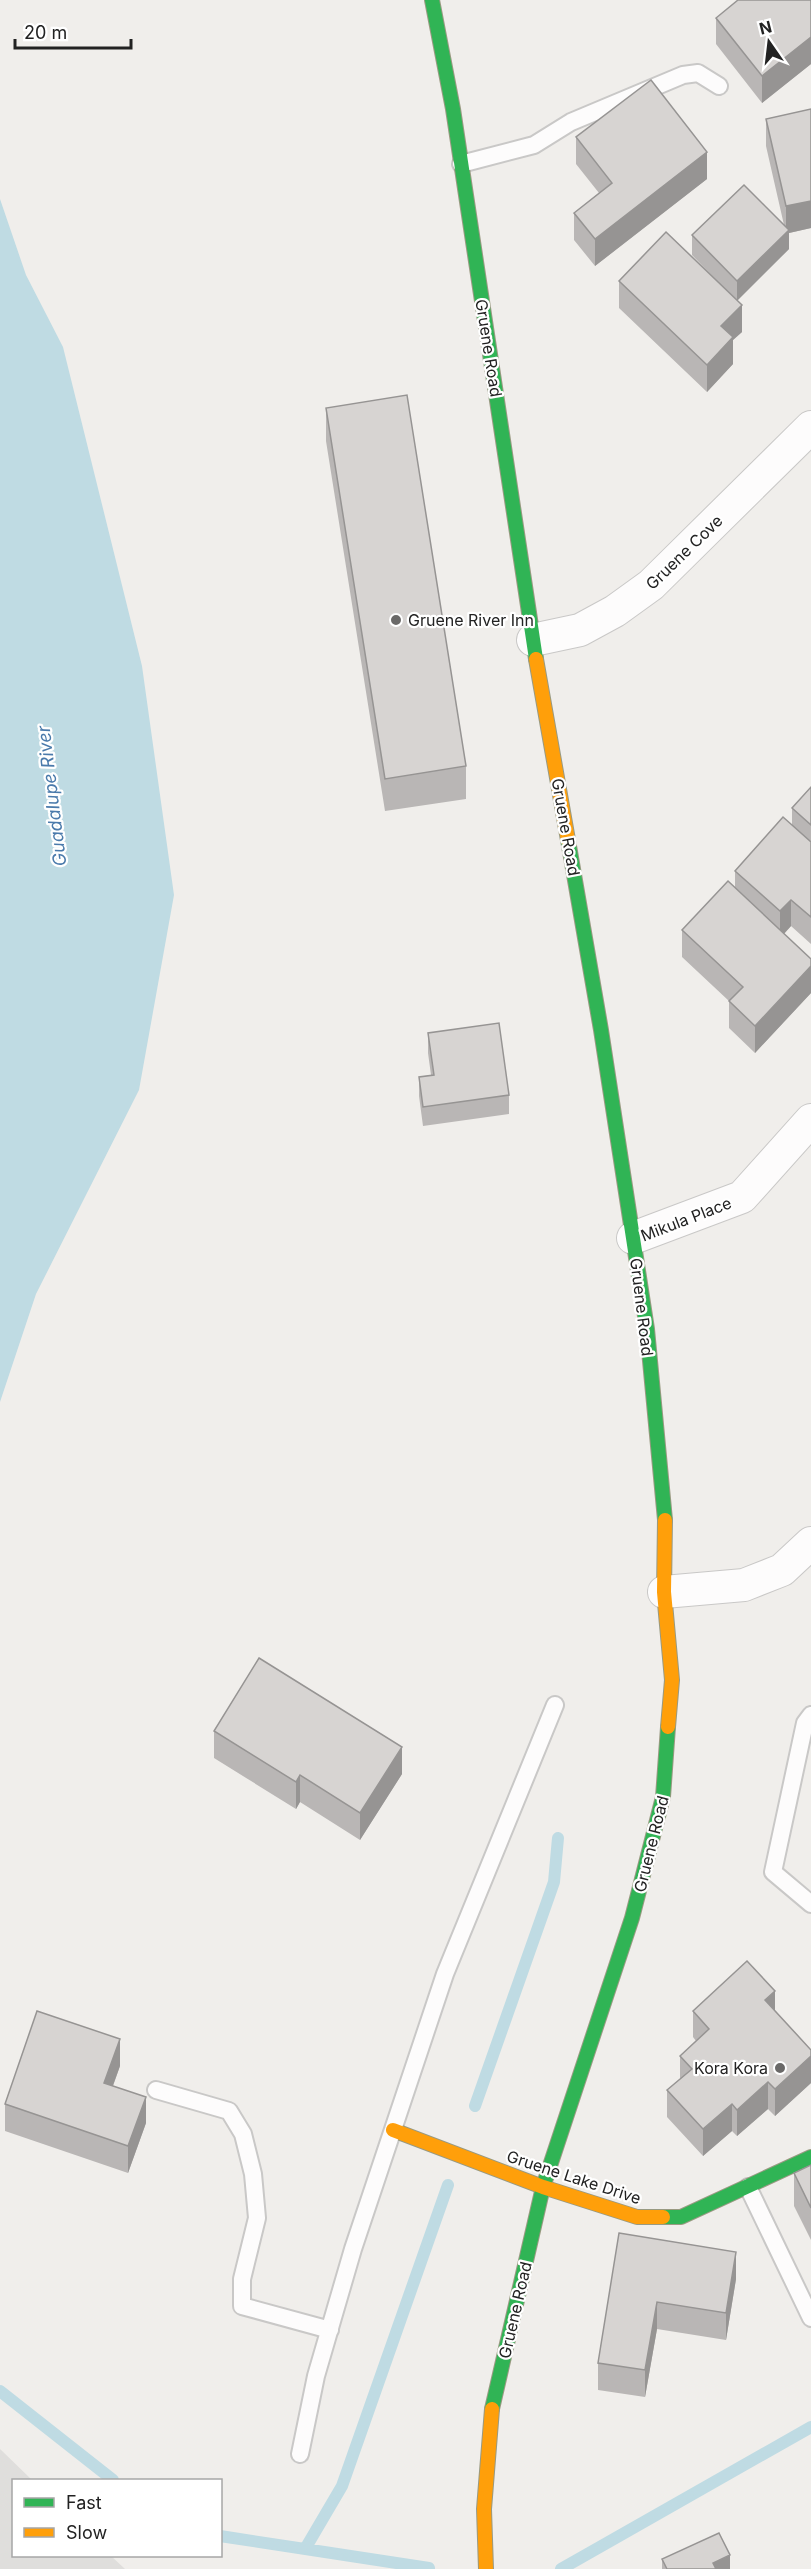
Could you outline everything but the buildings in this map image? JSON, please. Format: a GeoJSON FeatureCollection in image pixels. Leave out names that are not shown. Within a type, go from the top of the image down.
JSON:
{"type":"FeatureCollection","features":[{"type":"Feature","properties":{"kind":"street","name":"Gruene Road"},"geometry":{"type":"LineString","coordinates":[[432,0],[461,164],[533,640],[601,1030],[647,1329],[662,1474],[665,1524],[664,1592],[672,1680],[663,1797],[632,1918],[543,2187],[491,2414],[484,2509],[486,2569]]}},
{"type":"Feature","properties":{"kind":"street","name":"Gruene Cove"},"geometry":{"type":"LineString","coordinates":[[533,640],[580,630],[615,611],[651,585],[811,427]]}},
{"type":"Feature","properties":{"kind":"street","name":"Mikula Place"},"geometry":{"type":"LineString","coordinates":[[633,1238],[742,1197],[811,1120]]}},
{"type":"Feature","properties":{"kind":"street"},"geometry":{"type":"LineString","coordinates":[[664,1592],[744,1586],[782,1570],[811,1543]]}},
{"type":"Feature","properties":{"kind":"street","name":"Gruene Lake Drive"},"geometry":{"type":"LineString","coordinates":[[393,2130],[543,2187],[637,2217],[681,2217],[811,2157]]}},
{"type":"Feature","properties":{"kind":"lane"},"geometry":{"type":"LineString","coordinates":[[461,164],[534,145],[571,122],[683,75],[698,73],[719,86]]}},
{"type":"Feature","properties":{"kind":"lane"},"geometry":{"type":"LineString","coordinates":[[300,2454],[316,2376],[393,2130],[445,1974],[555,1705]]}},
{"type":"Feature","properties":{"kind":"lane"},"geometry":{"type":"LineString","coordinates":[[811,1715],[805,1723],[773,1872],[811,1905]]}},
{"type":"Feature","properties":{"kind":"lane"},"geometry":{"type":"LineString","coordinates":[[156,2090],[229,2111],[243,2134],[253,2174],[257,2218],[242,2279],[242,2306],[330,2330]]}},
{"type":"Feature","properties":{"kind":"lane"},"geometry":{"type":"LineString","coordinates":[[748,2187],[811,2318]]}},
{"type":"Feature","properties":{"kind":"shaded area"},"geometry":{"type":"Polygon","coordinates":[[[0,2449],[31,2479],[12,2479],[12,2557],[112,2557],[125,2569],[0,2569],[0,2449]]]}},
{"type":"Feature","properties":{"kind":"water","name":"Guadalupe River"},"geometry":{"type":"Polygon","coordinates":[[[0,199],[26,275],[63,347],[142,666],[174,895],[139,1090],[36,1294],[0,1402],[0,199]]]}},
{"type":"Feature","properties":{"kind":"waterway"},"geometry":{"type":"LineString","coordinates":[[475,2106],[554,1882],[558,1838]]}},
{"type":"Feature","properties":{"kind":"waterway"},"geometry":{"type":"LineString","coordinates":[[305,2549],[342,2486],[448,2185]]}},
{"type":"Feature","properties":{"kind":"waterway"},"geometry":{"type":"LineString","coordinates":[[0,2391],[112,2479]]}},
{"type":"Feature","properties":{"kind":"waterway"},"geometry":{"type":"LineString","coordinates":[[561,2569],[811,2427]]}},
{"type":"Feature","properties":{"kind":"waterway"},"geometry":{"type":"LineString","coordinates":[[222,2536],[429,2568]]}},
{"type":"Feature","properties":{"kind":"traffic: fast"},"geometry":{"type":"LineString","coordinates":[[432,0],[453,109],[536,659]]}},
{"type":"Feature","properties":{"kind":"traffic: fast"},"geometry":{"type":"LineString","coordinates":[[568,840],[601,1030],[647,1329],[665,1520]]}},
{"type":"Feature","properties":{"kind":"traffic: fast"},"geometry":{"type":"LineString","coordinates":[[492,2409],[543,2187],[632,1918],[663,1797],[668,1727]]}},
{"type":"Feature","properties":{"kind":"traffic: fast"},"geometry":{"type":"LineString","coordinates":[[663,2217],[681,2217],[811,2157]]}},
{"type":"Feature","properties":{"kind":"traffic: slow"},"geometry":{"type":"LineString","coordinates":[[536,659],[568,840]]}},
{"type":"Feature","properties":{"kind":"traffic: slow"},"geometry":{"type":"LineString","coordinates":[[665,1520],[664,1592],[672,1680],[668,1727]]}},
{"type":"Feature","properties":{"kind":"traffic: slow"},"geometry":{"type":"LineString","coordinates":[[393,2130],[543,2187],[637,2217],[663,2217]]}},
{"type":"Feature","properties":{"kind":"traffic: slow"},"geometry":{"type":"LineString","coordinates":[[486,2569],[484,2509],[492,2409]]}},
{"type":"Feature","properties":{"kind":"place","name":"Gruene River Inn"},"geometry":{"type":"Point","coordinates":[396,620]}},
{"type":"Feature","properties":{"kind":"place","name":"Kora Kora"},"geometry":{"type":"Point","coordinates":[780,2068]}}]}
